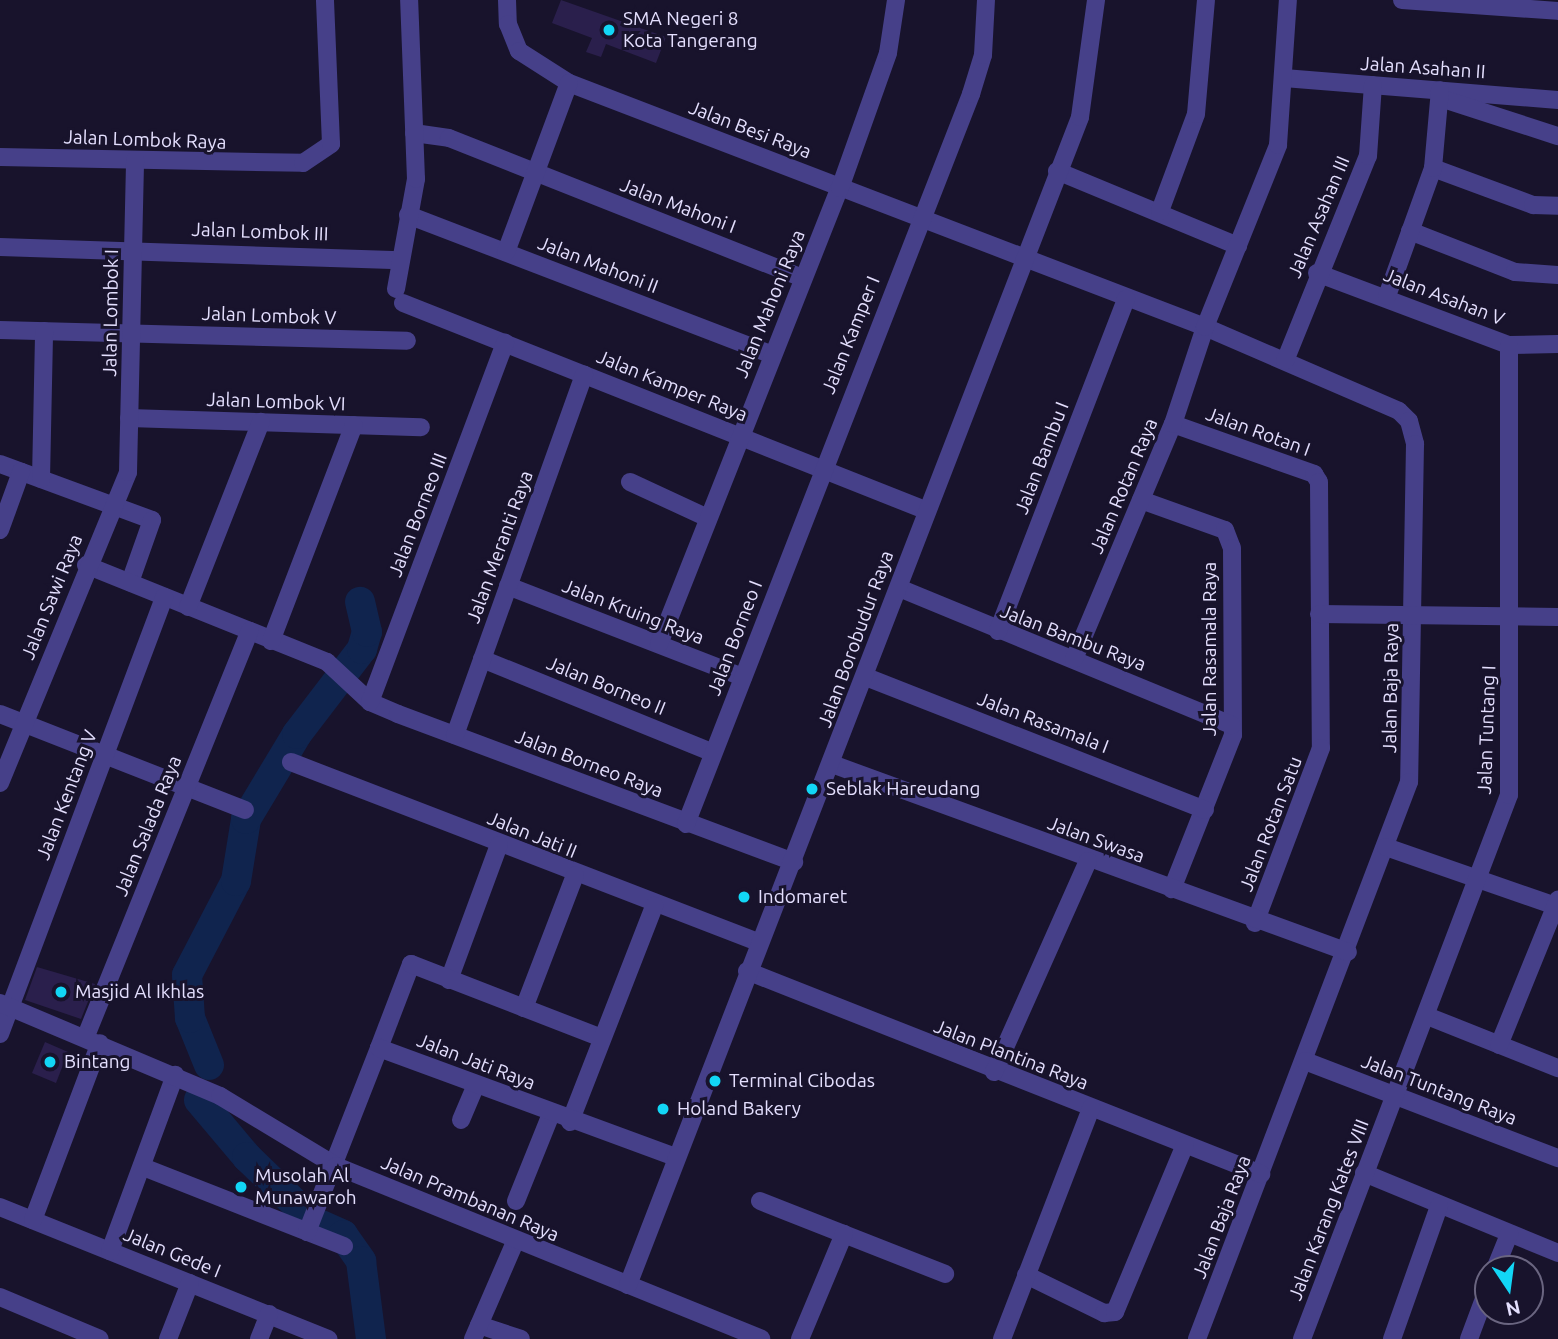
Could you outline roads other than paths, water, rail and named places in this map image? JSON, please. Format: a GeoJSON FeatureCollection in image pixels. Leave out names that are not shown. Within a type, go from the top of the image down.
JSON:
{"type":"FeatureCollection","features":[{"type":"Feature","properties":{"kind":"street","name":"Jalan Lombok Raya"},"geometry":{"type":"LineString","coordinates":[[0,157],[289,166],[310,159],[331,144],[325,0]]}},
{"type":"Feature","properties":{"kind":"street"},"geometry":{"type":"LineString","coordinates":[[393,259],[408,215],[416,179],[409,0]]}},
{"type":"Feature","properties":{"kind":"street","name":"Jalan Besi Raya"},"geometry":{"type":"LineString","coordinates":[[507,0],[508,24],[519,51],[569,83],[1021,258]]}},
{"type":"Feature","properties":{"kind":"street","name":"Jalan Mahoni Raya"},"geometry":{"type":"LineString","coordinates":[[659,645],[840,188],[888,53],[896,0]]}},
{"type":"Feature","properties":{"kind":"street","name":"Jalan Kamper I"},"geometry":{"type":"LineString","coordinates":[[821,467],[980,67],[986,0]]}},
{"type":"Feature","properties":{"kind":"street","name":"Jalan Borobudur Raya"},"geometry":{"type":"LineString","coordinates":[[628,1285],[758,942],[794,862],[866,677],[925,510],[1021,258],[1085,103],[1096,0]]}},
{"type":"Feature","properties":{"kind":"street"},"geometry":{"type":"LineString","coordinates":[[1160,211],[1196,114],[1206,0]]}},
{"type":"Feature","properties":{"kind":"street","name":"Jalan Rotan Raya"},"geometry":{"type":"LineString","coordinates":[[1074,659],[1173,424],[1205,327],[1278,145],[1288,0]]}},
{"type":"Feature","properties":{"kind":"street"},"geometry":{"type":"LineString","coordinates":[[1402,0],[1549,7]]}},
{"type":"Feature","properties":{"kind":"street","name":"Jalan Asahan II"},"geometry":{"type":"LineString","coordinates":[[1284,78],[1373,85],[1440,94],[1558,100]]}},
{"type":"Feature","properties":{"kind":"street"},"geometry":{"type":"LineString","coordinates":[[506,252],[569,83]]}},
{"type":"Feature","properties":{"kind":"street","name":"Jalan Asahan III"},"geometry":{"type":"LineString","coordinates":[[1285,361],[1317,273],[1368,156],[1373,85]]}},
{"type":"Feature","properties":{"kind":"street"},"geometry":{"type":"LineString","coordinates":[[1387,296],[1433,168],[1440,94],[1513,125],[1558,136]]}},
{"type":"Feature","properties":{"kind":"street"},"geometry":{"type":"LineString","coordinates":[[1513,125],[1518,97]]}},
{"type":"Feature","properties":{"kind":"street","name":"Jalan Mahoni I"},"geometry":{"type":"LineString","coordinates":[[414,133],[449,138],[803,278]]}},
{"type":"Feature","properties":{"kind":"street","name":"Jalan Lombok I"},"geometry":{"type":"LineString","coordinates":[[128,466],[135,160]]}},
{"type":"Feature","properties":{"kind":"street"},"geometry":{"type":"LineString","coordinates":[[1433,168],[1533,205],[1558,206]]}},
{"type":"Feature","properties":{"kind":"street"},"geometry":{"type":"LineString","coordinates":[[1057,172],[1160,211],[1238,246]]}},
{"type":"Feature","properties":{"kind":"street","name":"Jalan Mahoni II"},"geometry":{"type":"LineString","coordinates":[[408,215],[772,355]]}},
{"type":"Feature","properties":{"kind":"street"},"geometry":{"type":"LineString","coordinates":[[1410,231],[1516,272],[1558,275]]}},
{"type":"Feature","properties":{"kind":"street","name":"Jalan Lombok III"},"geometry":{"type":"LineString","coordinates":[[0,247],[393,259]]}},
{"type":"Feature","properties":{"kind":"street","name":"Jalan Baja Raya"},"geometry":{"type":"LineString","coordinates":[[1021,258],[1205,327],[1399,411],[1409,421],[1415,444],[1411,767],[1386,847],[1348,952],[1197,1339]]}},
{"type":"Feature","properties":{"kind":"street","name":"Jalan Kamper Raya"},"geometry":{"type":"LineString","coordinates":[[393,259],[400,296],[505,343],[925,510]]}},
{"type":"Feature","properties":{"kind":"street","name":"Jalan Asahan V"},"geometry":{"type":"LineString","coordinates":[[1317,273],[1387,296],[1509,345],[1558,344]]}},
{"type":"Feature","properties":{"kind":"street","name":"Jalan Bambu I"},"geometry":{"type":"LineString","coordinates":[[998,631],[1126,299]]}},
{"type":"Feature","properties":{"kind":"street","name":"Jalan Lombok V"},"geometry":{"type":"LineString","coordinates":[[0,330],[407,341]]}},
{"type":"Feature","properties":{"kind":"street"},"geometry":{"type":"LineString","coordinates":[[41,479],[44,331]]}},
{"type":"Feature","properties":{"kind":"street","name":"Jalan Borneo III"},"geometry":{"type":"LineString","coordinates":[[365,697],[505,343]]}},
{"type":"Feature","properties":{"kind":"street","name":"Jalan Tuntang I"},"geometry":{"type":"LineString","coordinates":[[1396,1097],[1511,785],[1509,345]]}},
{"type":"Feature","properties":{"kind":"street","name":"Jalan Meranti Raya"},"geometry":{"type":"LineString","coordinates":[[455,735],[584,374]]}},
{"type":"Feature","properties":{"kind":"street","name":"Jalan Lombok VI"},"geometry":{"type":"LineString","coordinates":[[129,418],[421,427]]}},
{"type":"Feature","properties":{"kind":"street"},"geometry":{"type":"LineString","coordinates":[[188,607],[261,422]]}},
{"type":"Feature","properties":{"kind":"street","name":"Jalan Rotan I"},"geometry":{"type":"LineString","coordinates":[[1173,424],[1317,476],[1319,614]]}},
{"type":"Feature","properties":{"kind":"street"},"geometry":{"type":"LineString","coordinates":[[271,641],[354,425]]}},
{"type":"Feature","properties":{"kind":"street"},"geometry":{"type":"LineString","coordinates":[[0,464],[153,522],[130,582]]}},
{"type":"Feature","properties":{"kind":"street","name":"Jalan Sawi Raya"},"geometry":{"type":"LineString","coordinates":[[0,783],[128,466]]}},
{"type":"Feature","properties":{"kind":"street","name":"Jalan Borneo I"},"geometry":{"type":"LineString","coordinates":[[686,824],[821,467]]}},
{"type":"Feature","properties":{"kind":"street"},"geometry":{"type":"LineString","coordinates":[[0,530],[21,472]]}},
{"type":"Feature","properties":{"kind":"street"},"geometry":{"type":"LineString","coordinates":[[630,482],[708,518]]}},
{"type":"Feature","properties":{"kind":"street","name":"Jalan Rasamala Raya"},"geometry":{"type":"LineString","coordinates":[[1141,500],[1228,533],[1232,742],[1172,889]]}},
{"type":"Feature","properties":{"kind":"street"},"geometry":{"type":"LineString","coordinates":[[86,565],[327,662],[365,697]]}},
{"type":"Feature","properties":{"kind":"street","name":"Jalan Kruing Raya"},"geometry":{"type":"LineString","coordinates":[[508,586],[743,677]]}},
{"type":"Feature","properties":{"kind":"street","name":"Jalan Bambu Raya"},"geometry":{"type":"LineString","coordinates":[[899,588],[1232,725]]}},
{"type":"Feature","properties":{"kind":"street","name":"Jalan Kentang V"},"geometry":{"type":"LineString","coordinates":[[0,1034],[5,1005],[164,597]]}},
{"type":"Feature","properties":{"kind":"street"},"geometry":{"type":"LineString","coordinates":[[1319,614],[1558,617]]}},
{"type":"Feature","properties":{"kind":"street","name":"Jalan Rotan Satu"},"geometry":{"type":"LineString","coordinates":[[1255,923],[1319,763],[1319,614]]}},
{"type":"Feature","properties":{"kind":"street","name":"Jalan Salada Raya"},"geometry":{"type":"LineString","coordinates":[[33,1220],[93,1039],[186,788],[250,631]]}},
{"type":"Feature","properties":{"kind":"street","name":"Jalan Borneo II"},"geometry":{"type":"LineString","coordinates":[[482,659],[713,753]]}},
{"type":"Feature","properties":{"kind":"street","name":"Jalan Rasamala I"},"geometry":{"type":"LineString","coordinates":[[866,677],[1205,810]]}},
{"type":"Feature","properties":{"kind":"street","name":"Jalan Borneo Raya"},"geometry":{"type":"LineString","coordinates":[[365,697],[455,735],[686,824],[794,862]]}},
{"type":"Feature","properties":{"kind":"street"},"geometry":{"type":"LineString","coordinates":[[0,714],[245,810]]}},
{"type":"Feature","properties":{"kind":"street","name":"Jalan Jati II"},"geometry":{"type":"LineString","coordinates":[[291,762],[654,906],[758,942]]}},
{"type":"Feature","properties":{"kind":"street","name":"Jalan Swasa"},"geometry":{"type":"LineString","coordinates":[[832,764],[1087,861],[1172,889],[1255,923],[1348,952]]}},
{"type":"Feature","properties":{"kind":"street"},"geometry":{"type":"LineString","coordinates":[[449,980],[499,845]]}},
{"type":"Feature","properties":{"kind":"street"},"geometry":{"type":"LineString","coordinates":[[1386,847],[1557,903],[1499,1045]]}},
{"type":"Feature","properties":{"kind":"street"},"geometry":{"type":"LineString","coordinates":[[994,1072],[1087,861]]}},
{"type":"Feature","properties":{"kind":"street"},"geometry":{"type":"LineString","coordinates":[[524,1008],[575,875]]}},
{"type":"Feature","properties":{"kind":"street"},"geometry":{"type":"LineString","coordinates":[[570,1122],[654,906]]}},
{"type":"Feature","properties":{"kind":"street"},"geometry":{"type":"LineString","coordinates":[[307,1232],[337,1166],[406,967],[416,964],[449,980],[602,1038]]}},
{"type":"Feature","properties":{"kind":"street","name":"Jalan Plantina Raya"},"geometry":{"type":"LineString","coordinates":[[747,971],[994,1072],[1261,1174]]}},
{"type":"Feature","properties":{"kind":"street","name":"Jalan Prambanan Raya"},"geometry":{"type":"LineString","coordinates":[[5,1005],[93,1039],[220,1096],[337,1166],[515,1242],[761,1339]]}},
{"type":"Feature","properties":{"kind":"street"},"geometry":{"type":"LineString","coordinates":[[1427,1016],[1558,1068]]}},
{"type":"Feature","properties":{"kind":"street","name":"Jalan Jati Raya"},"geometry":{"type":"LineString","coordinates":[[379,1048],[570,1122],[676,1157]]}},
{"type":"Feature","properties":{"kind":"street","name":"Jalan Tuntang Raya"},"geometry":{"type":"LineString","coordinates":[[1305,1061],[1558,1158]]}},
{"type":"Feature","properties":{"kind":"street"},"geometry":{"type":"LineString","coordinates":[[110,1251],[181,1078]]}},
{"type":"Feature","properties":{"kind":"street"},"geometry":{"type":"LineString","coordinates":[[461,1120],[476,1085]]}},
{"type":"Feature","properties":{"kind":"street","name":"Jalan Karang Kates VIII"},"geometry":{"type":"LineString","coordinates":[[1304,1338],[1364,1173],[1396,1097]]}},
{"type":"Feature","properties":{"kind":"street"},"geometry":{"type":"LineString","coordinates":[[1002,1339],[1091,1108]]}},
{"type":"Feature","properties":{"kind":"street"},"geometry":{"type":"LineString","coordinates":[[516,1201],[551,1114]]}},
{"type":"Feature","properties":{"kind":"street"},"geometry":{"type":"LineString","coordinates":[[1026,1275],[1104,1313],[1115,1312],[1185,1145]]}},
{"type":"Feature","properties":{"kind":"street"},"geometry":{"type":"LineString","coordinates":[[143,1167],[344,1246]]}},
{"type":"Feature","properties":{"kind":"street"},"geometry":{"type":"LineString","coordinates":[[1364,1173],[1558,1253]]}},
{"type":"Feature","properties":{"kind":"street"},"geometry":{"type":"LineString","coordinates":[[760,1201],[945,1274]]}},
{"type":"Feature","properties":{"kind":"street"},"geometry":{"type":"LineString","coordinates":[[1392,1339],[1439,1206]]}},
{"type":"Feature","properties":{"kind":"street","name":"Jalan Gede I"},"geometry":{"type":"LineString","coordinates":[[0,1207],[329,1339]]}},
{"type":"Feature","properties":{"kind":"street"},"geometry":{"type":"LineString","coordinates":[[800,1339],[844,1234]]}},
{"type":"Feature","properties":{"kind":"street"},"geometry":{"type":"LineString","coordinates":[[1501,1255],[1509,1234]]}},
{"type":"Feature","properties":{"kind":"street"},"geometry":{"type":"LineString","coordinates":[[515,1242],[476,1332],[521,1339]]}},
{"type":"Feature","properties":{"kind":"street"},"geometry":{"type":"LineString","coordinates":[[168,1339],[190,1283]]}},
{"type":"Feature","properties":{"kind":"street"},"geometry":{"type":"LineString","coordinates":[[0,1297],[100,1339]]}},
{"type":"Feature","properties":{"kind":"street"},"geometry":{"type":"LineString","coordinates":[[259,1339],[269,1314]]}},
{"type":"Feature","properties":{"kind":"waterway"},"geometry":{"type":"LineString","coordinates":[[209,1065],[190,1018],[187,975],[236,881],[246,819],[297,734],[362,649],[367,632],[360,602]]}},
{"type":"Feature","properties":{"kind":"waterway"},"geometry":{"type":"LineString","coordinates":[[199,1100],[247,1157],[310,1218]]}},
{"type":"Feature","properties":{"kind":"waterway"},"geometry":{"type":"LineString","coordinates":[[321,1225],[343,1235],[361,1261],[371,1339]]}},
{"type":"Feature","properties":{"kind":"place","name":"SMA Negeri 8 Kota Tangerang"},"geometry":{"type":"Point","coordinates":[609,30]}},
{"type":"Feature","properties":{"kind":"place","name":"Seblak Hareudang"},"geometry":{"type":"Point","coordinates":[812,789]}},
{"type":"Feature","properties":{"kind":"place","name":"Indomaret"},"geometry":{"type":"Point","coordinates":[744,897]}},
{"type":"Feature","properties":{"kind":"place","name":"Masjid Al Ikhlas"},"geometry":{"type":"Point","coordinates":[61,992]}},
{"type":"Feature","properties":{"kind":"place","name":"Bintang"},"geometry":{"type":"Point","coordinates":[50,1062]}},
{"type":"Feature","properties":{"kind":"place","name":"Terminal Cibodas"},"geometry":{"type":"Point","coordinates":[715,1081]}},
{"type":"Feature","properties":{"kind":"place","name":"Holand Bakery"},"geometry":{"type":"Point","coordinates":[663,1109]}},
{"type":"Feature","properties":{"kind":"place","name":"Musolah Al Munawaroh"},"geometry":{"type":"Point","coordinates":[241,1187]}}]}
